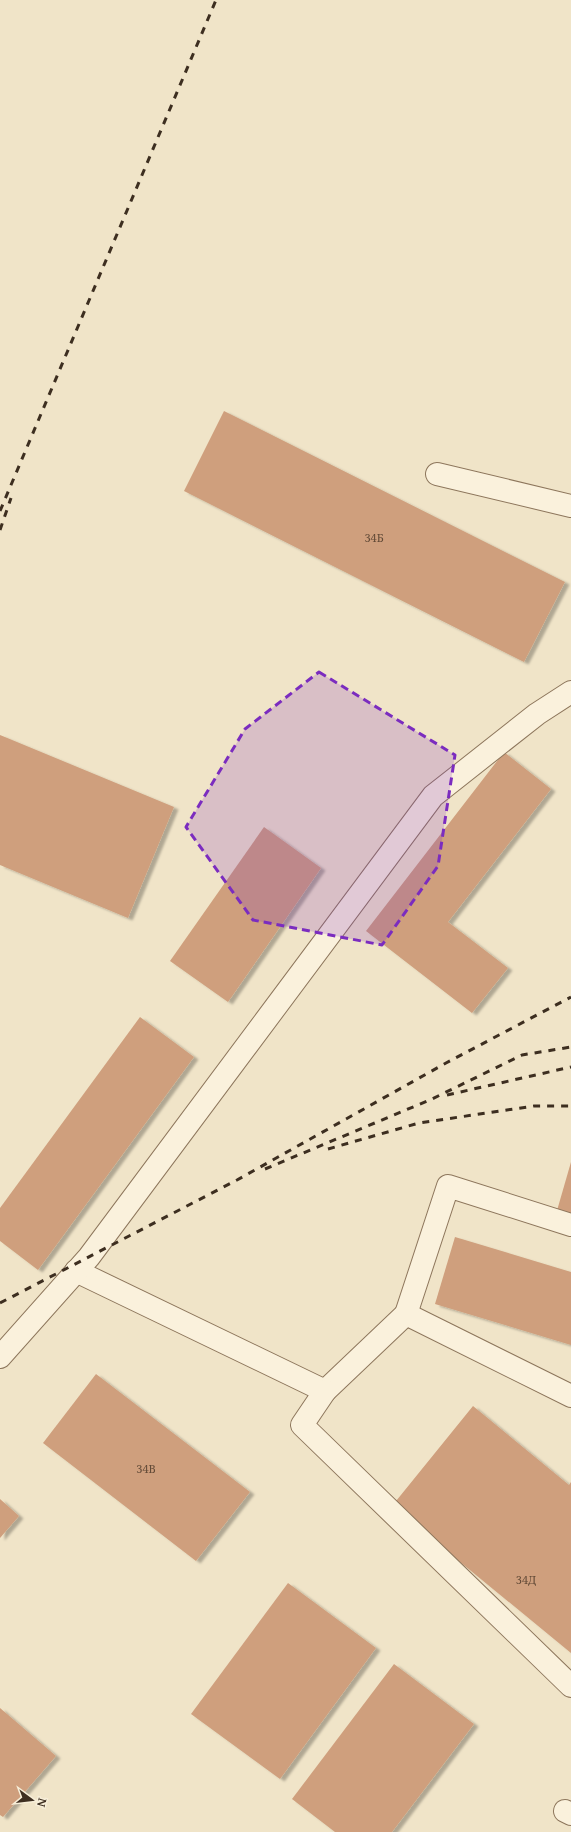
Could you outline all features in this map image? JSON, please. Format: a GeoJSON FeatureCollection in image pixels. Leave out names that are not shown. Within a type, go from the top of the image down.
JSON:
{"type":"FeatureCollection","features":[{"type":"Feature","properties":{"kind":"street"},"geometry":{"type":"LineString","coordinates":[[437,474],[571,506]]}},
{"type":"Feature","properties":{"kind":"street"},"geometry":{"type":"LineString","coordinates":[[0,1357],[94,1251],[432,796],[537,714],[571,692]]}},
{"type":"Feature","properties":{"kind":"street"},"geometry":{"type":"LineString","coordinates":[[571,1225],[448,1186],[406,1314],[325,1391],[302,1425],[571,1686]]}},
{"type":"Feature","properties":{"kind":"street"},"geometry":{"type":"LineString","coordinates":[[76,1271],[325,1391]]}},
{"type":"Feature","properties":{"kind":"street"},"geometry":{"type":"LineString","coordinates":[[406,1314],[571,1396]]}},
{"type":"Feature","properties":{"kind":"highlighted area"},"geometry":{"type":"Polygon","coordinates":[[[319,672],[455,755],[438,866],[382,945],[253,920],[186,827],[245,729],[319,672]]]}},
{"type":"Feature","properties":{"kind":"building"},"geometry":{"type":"Polygon","coordinates":[[[224,411],[565,582],[524,662],[184,491],[224,411]]]}},
{"type":"Feature","properties":{"kind":"building"},"geometry":{"type":"Polygon","coordinates":[[[0,735],[174,807],[128,918],[0,865],[0,735]]]}},
{"type":"Feature","properties":{"kind":"building"},"geometry":{"type":"Polygon","coordinates":[[[504,752],[551,789],[448,922],[508,968],[472,1013],[366,931],[504,752]]]}},
{"type":"Feature","properties":{"kind":"building"},"geometry":{"type":"Polygon","coordinates":[[[264,827],[321,868],[228,1002],[170,961],[264,827]]]}},
{"type":"Feature","properties":{"kind":"building"},"geometry":{"type":"Polygon","coordinates":[[[140,1017],[194,1057],[38,1270],[0,1241],[0,1208],[140,1017]]]}},
{"type":"Feature","properties":{"kind":"building"},"geometry":{"type":"Polygon","coordinates":[[[571,1162],[571,1219],[556,1214],[571,1162]]]}},
{"type":"Feature","properties":{"kind":"building"},"geometry":{"type":"Polygon","coordinates":[[[455,1237],[571,1272],[571,1345],[435,1304],[455,1237]]]}},
{"type":"Feature","properties":{"kind":"building"},"geometry":{"type":"Polygon","coordinates":[[[96,1374],[250,1492],[196,1561],[43,1443],[96,1374]]]}},
{"type":"Feature","properties":{"kind":"building"},"geometry":{"type":"Polygon","coordinates":[[[473,1406],[569,1485],[571,1482],[571,1653],[392,1506],[473,1406]]]}},
{"type":"Feature","properties":{"kind":"building"},"geometry":{"type":"Polygon","coordinates":[[[0,1499],[19,1516],[0,1538],[0,1499]]]}},
{"type":"Feature","properties":{"kind":"building"},"geometry":{"type":"Polygon","coordinates":[[[288,1583],[376,1648],[280,1779],[191,1714],[288,1583]]]}},
{"type":"Feature","properties":{"kind":"building"},"geometry":{"type":"Polygon","coordinates":[[[394,1664],[474,1724],[392,1832],[335,1832],[292,1799],[394,1664]]]}},
{"type":"Feature","properties":{"kind":"building"},"geometry":{"type":"Polygon","coordinates":[[[0,1708],[56,1756],[3,1817],[0,1815],[0,1708]]]}},
{"type":"Feature","properties":{"kind":"railway"},"geometry":{"type":"LineString","coordinates":[[0,511],[216,0]]}},
{"type":"Feature","properties":{"kind":"railway"},"geometry":{"type":"LineString","coordinates":[[0,530],[11,498]]}},
{"type":"Feature","properties":{"kind":"railway"},"geometry":{"type":"LineString","coordinates":[[0,1303],[237,1180],[446,1063],[571,997]]}},
{"type":"Feature","properties":{"kind":"railway"},"geometry":{"type":"LineString","coordinates":[[265,1169],[432,1099],[522,1055],[571,1047]]}},
{"type":"Feature","properties":{"kind":"railway"},"geometry":{"type":"LineString","coordinates":[[447,1095],[571,1067]]}},
{"type":"Feature","properties":{"kind":"railway"},"geometry":{"type":"LineString","coordinates":[[328,1149],[419,1123],[534,1106],[571,1106]]}}]}
